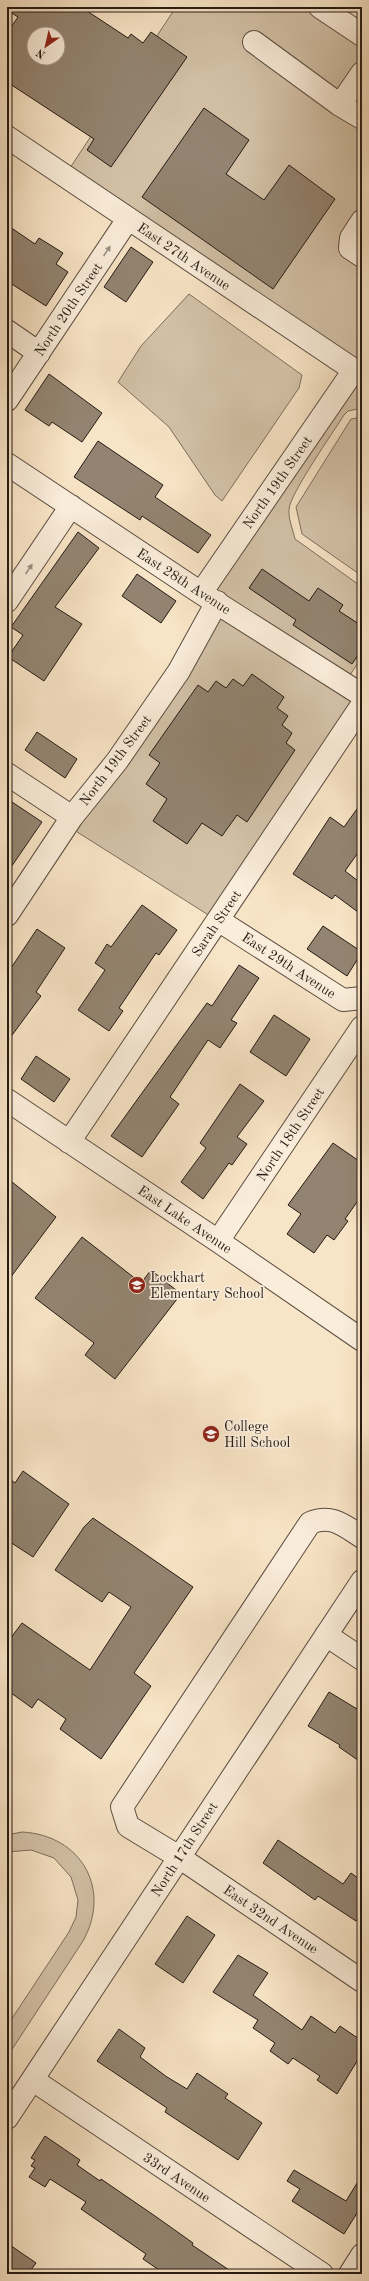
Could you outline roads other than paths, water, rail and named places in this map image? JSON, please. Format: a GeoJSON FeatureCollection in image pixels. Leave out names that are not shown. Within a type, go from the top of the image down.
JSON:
{"type":"FeatureCollection","features":[{"type":"Feature","properties":{"kind":"street"},"geometry":{"type":"LineString","coordinates":[[320,7],[362,35]]}},
{"type":"Feature","properties":{"kind":"street"},"geometry":{"type":"LineString","coordinates":[[254,42],[340,105],[362,118]]}},
{"type":"Feature","properties":{"kind":"street"},"geometry":{"type":"LineString","coordinates":[[340,105],[362,73]]}},
{"type":"Feature","properties":{"kind":"street","name":"East 27th Avenue"},"geometry":{"type":"LineString","coordinates":[[7,137],[128,219],[358,370]]}},
{"type":"Feature","properties":{"kind":"street","name":"North 20th Street"},"geometry":{"type":"LineString","coordinates":[[7,400],[128,219]]}},
{"type":"Feature","properties":{"kind":"street"},"geometry":{"type":"LineString","coordinates":[[362,221],[351,238],[350,248],[362,256]]}},
{"type":"Feature","properties":{"kind":"street"},"geometry":{"type":"LineString","coordinates":[[7,331],[39,353]]}},
{"type":"Feature","properties":{"kind":"street","name":"North 19th Street"},"geometry":{"type":"LineString","coordinates":[[7,915],[72,817],[117,761],[179,671],[209,598],[358,370]]}},
{"type":"Feature","properties":{"kind":"street","name":"East 28th Avenue"},"geometry":{"type":"LineString","coordinates":[[7,464],[209,598],[360,691]]}},
{"type":"Feature","properties":{"kind":"street"},"geometry":{"type":"LineString","coordinates":[[7,601],[71,506]]}},
{"type":"Feature","properties":{"kind":"street","name":"Sarah Street"},"geometry":{"type":"LineString","coordinates":[[69,1142],[218,920],[360,691]]}},
{"type":"Feature","properties":{"kind":"street"},"geometry":{"type":"LineString","coordinates":[[7,774],[72,817]]}},
{"type":"Feature","properties":{"kind":"street","name":"East 29th Avenue"},"geometry":{"type":"LineString","coordinates":[[218,920],[343,1000],[362,998]]}},
{"type":"Feature","properties":{"kind":"street","name":"North 18th Street"},"geometry":{"type":"LineString","coordinates":[[218,1241],[362,1027]]}},
{"type":"Feature","properties":{"kind":"street","name":"East Lake Avenue"},"geometry":{"type":"LineString","coordinates":[[7,1100],[218,1241],[362,1340]]}},
{"type":"Feature","properties":{"kind":"street","name":"East 32nd Avenue"},"geometry":{"type":"LineString","coordinates":[[362,1537],[335,1520],[321,1518],[310,1523],[122,1807],[128,1826],[179,1857],[362,1981]]}},
{"type":"Feature","properties":{"kind":"street","name":"North 17th Street"},"geometry":{"type":"LineString","coordinates":[[7,2118],[362,1581]]}},
{"type":"Feature","properties":{"kind":"street"},"geometry":{"type":"LineString","coordinates":[[326,1635],[362,1659]]}},
{"type":"Feature","properties":{"kind":"street","name":"33rd Avenue"},"geometry":{"type":"LineString","coordinates":[[33,2080],[322,2274]]}},
{"type":"Feature","properties":{"kind":"street"},"geometry":{"type":"LineString","coordinates":[[350,2274],[362,2255]]}},
{"type":"Feature","properties":{"kind":"place","name":"Lockhart Elementary School"},"geometry":{"type":"Point","coordinates":[137,1285]}},
{"type":"Feature","properties":{"kind":"place","name":"College Hill School"},"geometry":{"type":"Point","coordinates":[211,1434]}}]}
